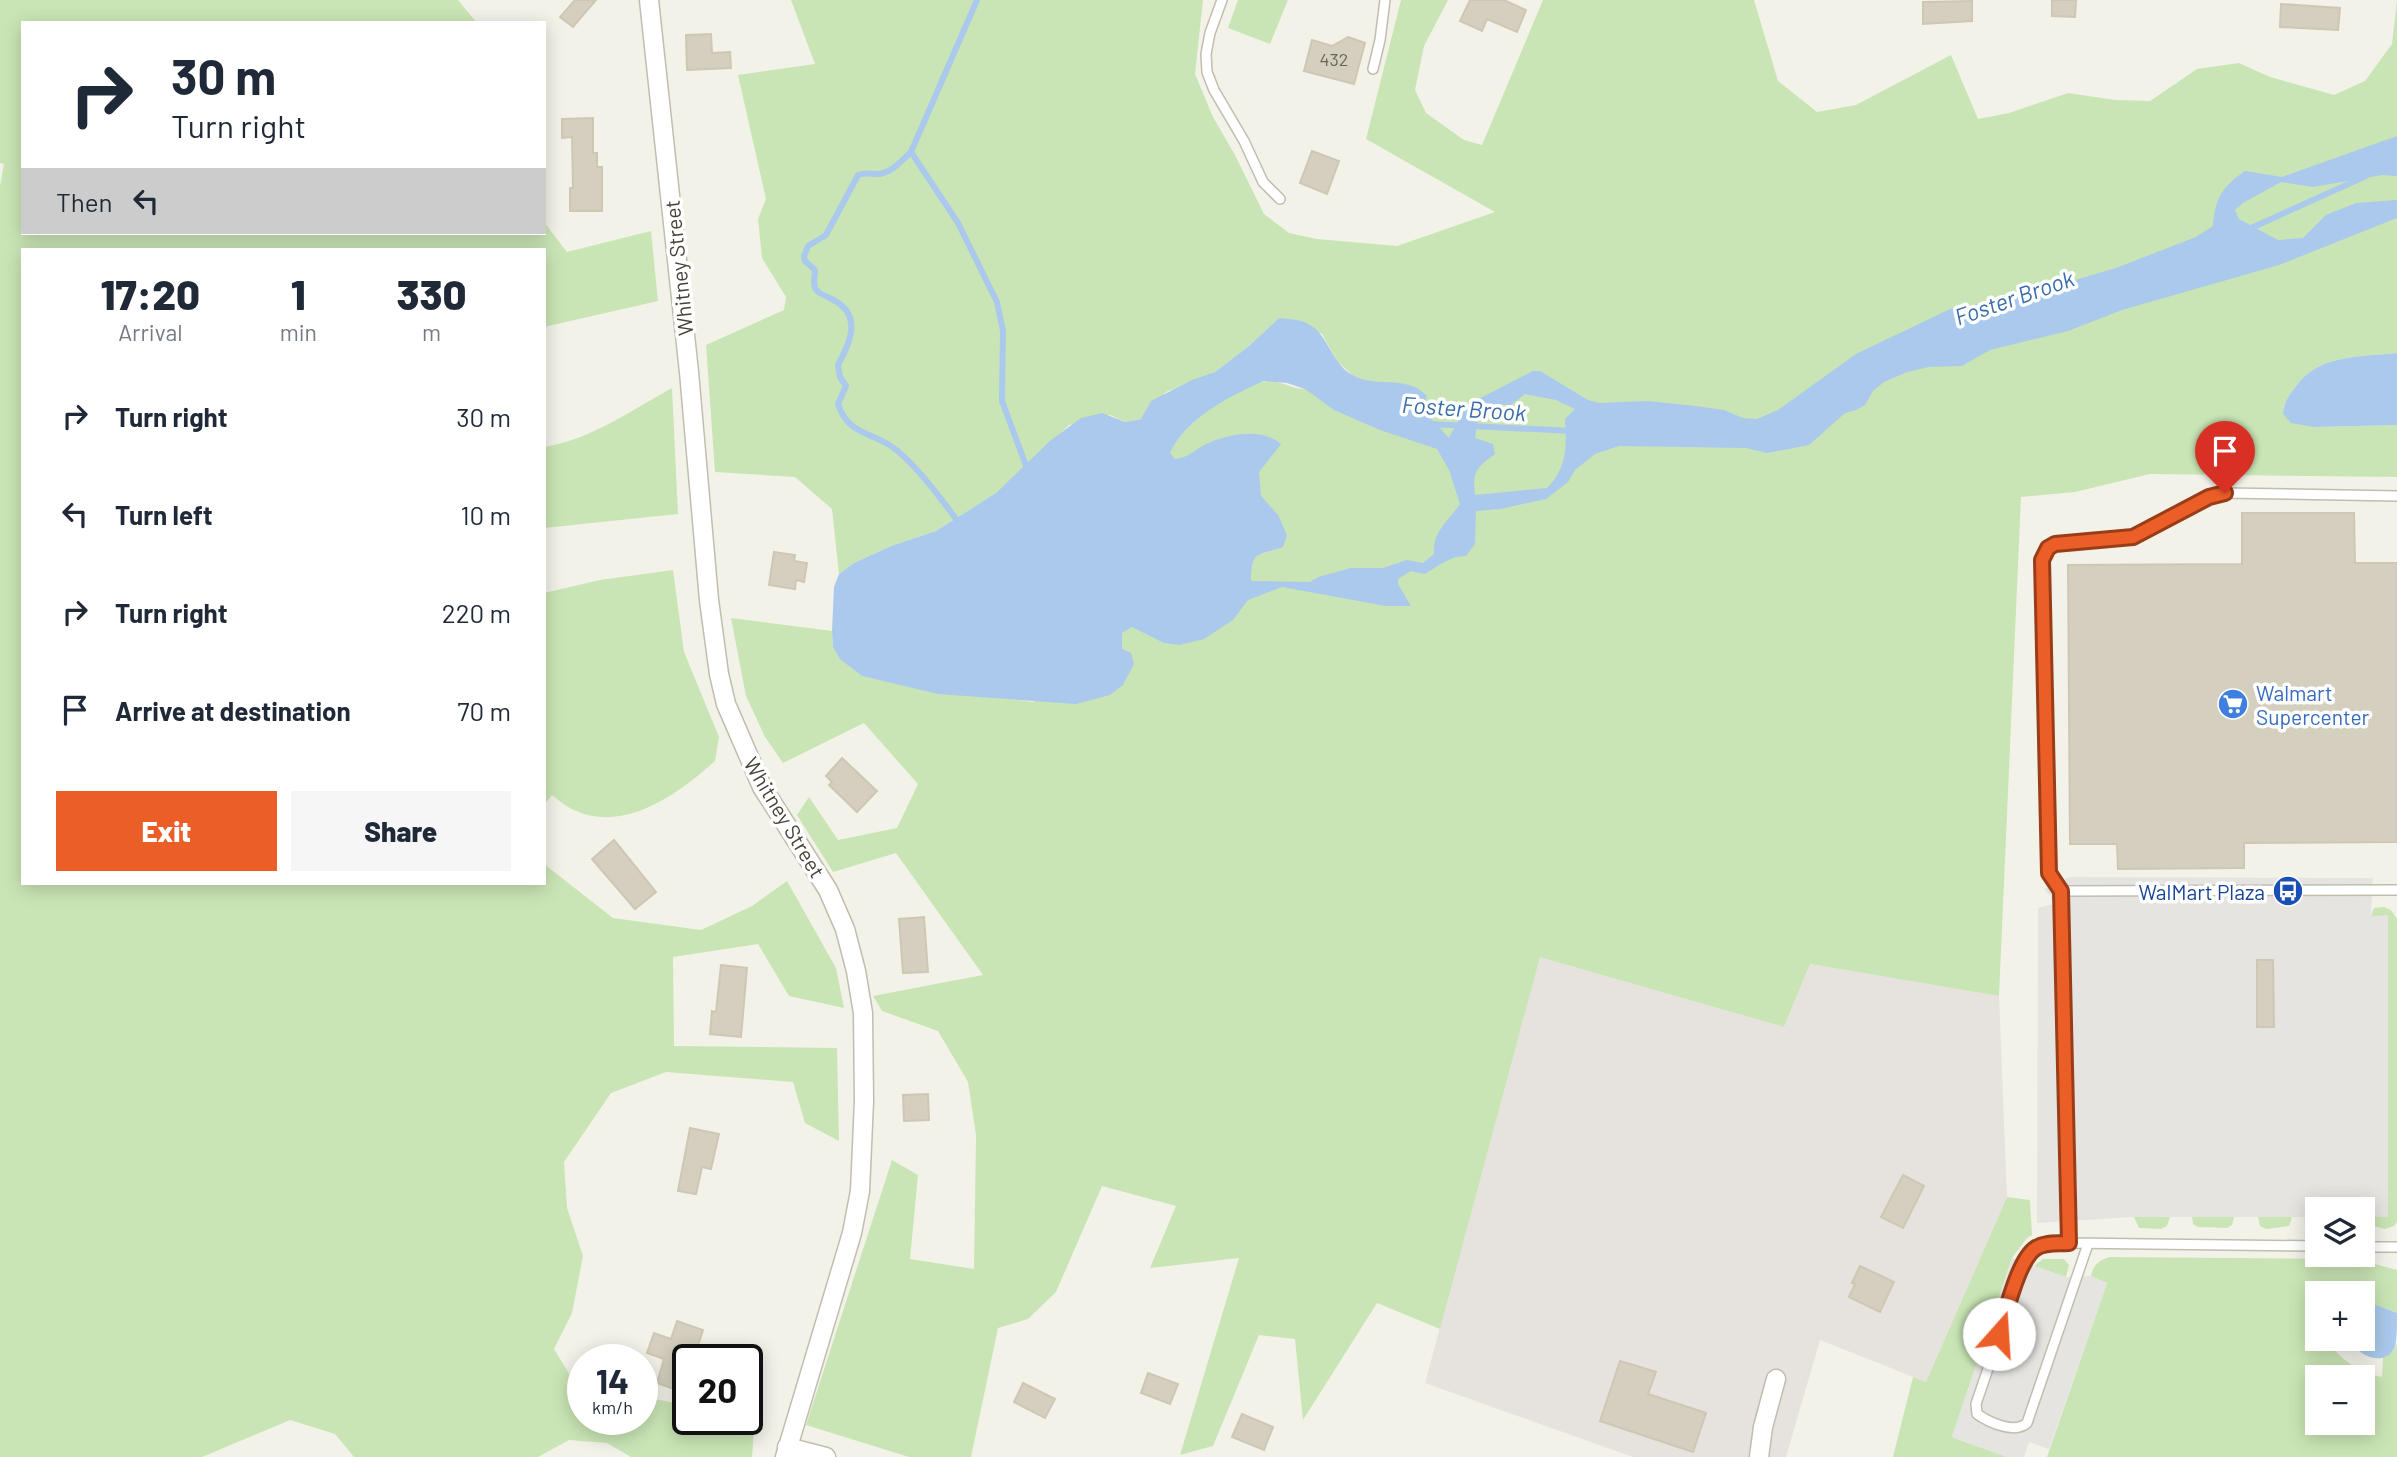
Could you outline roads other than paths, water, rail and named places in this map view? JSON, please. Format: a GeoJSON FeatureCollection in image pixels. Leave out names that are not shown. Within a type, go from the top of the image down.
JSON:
{"type":"FeatureCollection","features":[{"type":"Feature","properties":{"kind":"street","name":"Whitney Street"},"geometry":{"type":"LineString","coordinates":[[649,0],[689,372],[709,600],[719,674],[726,704],[762,787],[828,890],[845,929],[863,1013],[864,1101],[860,1191],[852,1233],[786,1452]]}},
{"type":"Feature","properties":{"kind":"street"},"geometry":{"type":"LineString","coordinates":[[1759,1457],[1763,1427],[1776,1378]]}},
{"type":"Feature","properties":{"kind":"street"},"geometry":{"type":"LineString","coordinates":[[786,1452],[826,1457]]}},
{"type":"Feature","properties":{"kind":"lane"},"geometry":{"type":"LineString","coordinates":[[1222,0],[1210,33],[1206,54],[1207,72],[1263,182],[1280,199]]}},
{"type":"Feature","properties":{"kind":"lane"},"geometry":{"type":"LineString","coordinates":[[1373,69],[1385,0]]}},
{"type":"Feature","properties":{"kind":"lane"},"geometry":{"type":"LineString","coordinates":[[2069,1243],[2061,891],[2049,873],[2041,568],[2044,554],[2048,548],[2063,542],[2121,540],[2133,537],[2209,497],[2225,493],[2397,496]]}},
{"type":"Feature","properties":{"kind":"lane"},"geometry":{"type":"LineString","coordinates":[[2061,891],[2397,890]]}},
{"type":"Feature","properties":{"kind":"lane"},"geometry":{"type":"LineString","coordinates":[[2088,1244],[2027,1423],[2018,1429],[1982,1417],[1978,1414],[1976,1404],[2026,1257],[2043,1245],[2069,1243],[2305,1246]]}},
{"type":"Feature","properties":{"kind":"lane"},"geometry":{"type":"LineString","coordinates":[[2375,1247],[2397,1247]]}},
{"type":"Feature","properties":{"kind":"water"},"geometry":{"type":"Polygon","coordinates":[[[2397,136],[2397,176],[2382,175],[2313,187],[2281,182],[2235,210],[2239,219],[2278,240],[2303,238],[2326,215],[2356,203],[2397,200],[2397,218],[2279,265],[2122,310],[2068,331],[1990,350],[1962,366],[1929,367],[1907,372],[1884,382],[1873,391],[1865,405],[1845,413],[1809,445],[1767,453],[1746,448],[1619,446],[1595,454],[1575,470],[1568,482],[1546,499],[1476,511],[1475,544],[1466,556],[1449,560],[1424,574],[1411,571],[1398,579],[1398,584],[1411,606],[1386,606],[1282,587],[1248,600],[1233,620],[1204,639],[1179,645],[1164,643],[1132,627],[1122,633],[1122,649],[1131,653],[1134,664],[1123,685],[1110,695],[1076,704],[938,694],[862,676],[840,659],[833,647],[834,587],[839,574],[854,563],[891,546],[936,531],[996,493],[1051,440],[1081,418],[1102,413],[1125,422],[1141,419],[1151,401],[1192,380],[1215,372],[1279,318],[1298,320],[1317,330],[1342,367],[1358,378],[1399,383],[1419,389],[1427,396],[1423,410],[1449,438],[1471,403],[1533,371],[1540,371],[1588,400],[1599,403],[1647,401],[1724,410],[1743,418],[1757,419],[1778,410],[1856,354],[1950,309],[2017,297],[2116,268],[2196,237],[2213,226],[2221,194],[2245,171],[2282,177],[2397,136]],[[1264,381],[1224,401],[1198,419],[1186,429],[1170,453],[1175,459],[1187,456],[1213,441],[1244,434],[1264,435],[1281,444],[1259,472],[1261,496],[1278,515],[1287,535],[1283,547],[1254,559],[1251,581],[1310,582],[1318,577],[1351,568],[1383,568],[1407,560],[1423,563],[1434,554],[1438,533],[1460,504],[1449,470],[1437,449],[1380,430],[1334,410],[1305,389],[1287,383],[1264,381]],[[1525,394],[1511,405],[1492,404],[1481,408],[1479,412],[1475,438],[1493,444],[1495,454],[1475,475],[1475,495],[1547,488],[1559,473],[1566,438],[1565,419],[1575,409],[1556,400],[1525,394]]]}},
{"type":"Feature","properties":{"kind":"water"},"geometry":{"type":"Polygon","coordinates":[[[2397,353],[2397,425],[2314,427],[2291,423],[2283,414],[2292,392],[2306,375],[2317,367],[2342,359],[2397,353]]]}},
{"type":"Feature","properties":{"kind":"water"},"geometry":{"type":"Polygon","coordinates":[[[2375,1305],[2397,1313],[2395,1347],[2390,1354],[2378,1358],[2360,1351],[2375,1351],[2375,1305]]]}},
{"type":"Feature","properties":{"kind":"waterway","name":"Foster Brook"},"geometry":{"type":"LineString","coordinates":[[977,0],[911,152],[958,223],[997,302],[1003,331],[1002,401],[1028,471]]}},
{"type":"Feature","properties":{"kind":"waterway"},"geometry":{"type":"LineString","coordinates":[[911,152],[886,172],[858,175],[826,235],[808,246],[804,256],[805,261],[815,270],[815,289],[845,308],[851,324],[849,340],[838,365],[840,377],[846,386],[838,404],[842,414],[853,427],[883,441],[908,461],[956,519]]}},
{"type":"Feature","properties":{"kind":"waterway","name":"Foster Brook"},"geometry":{"type":"LineString","coordinates":[[2249,229],[2366,176]]}},
{"type":"Feature","properties":{"kind":"waterway","name":"Foster Brook"},"geometry":{"type":"LineString","coordinates":[[1430,424],[1573,431]]}},
{"type":"Feature","properties":{"kind":"place","name":"Walmart Supercenter"},"geometry":{"type":"Point","coordinates":[2233,704]}},
{"type":"Feature","properties":{"kind":"place","name":"WalMart Plaza"},"geometry":{"type":"Point","coordinates":[2288,891]}}]}
